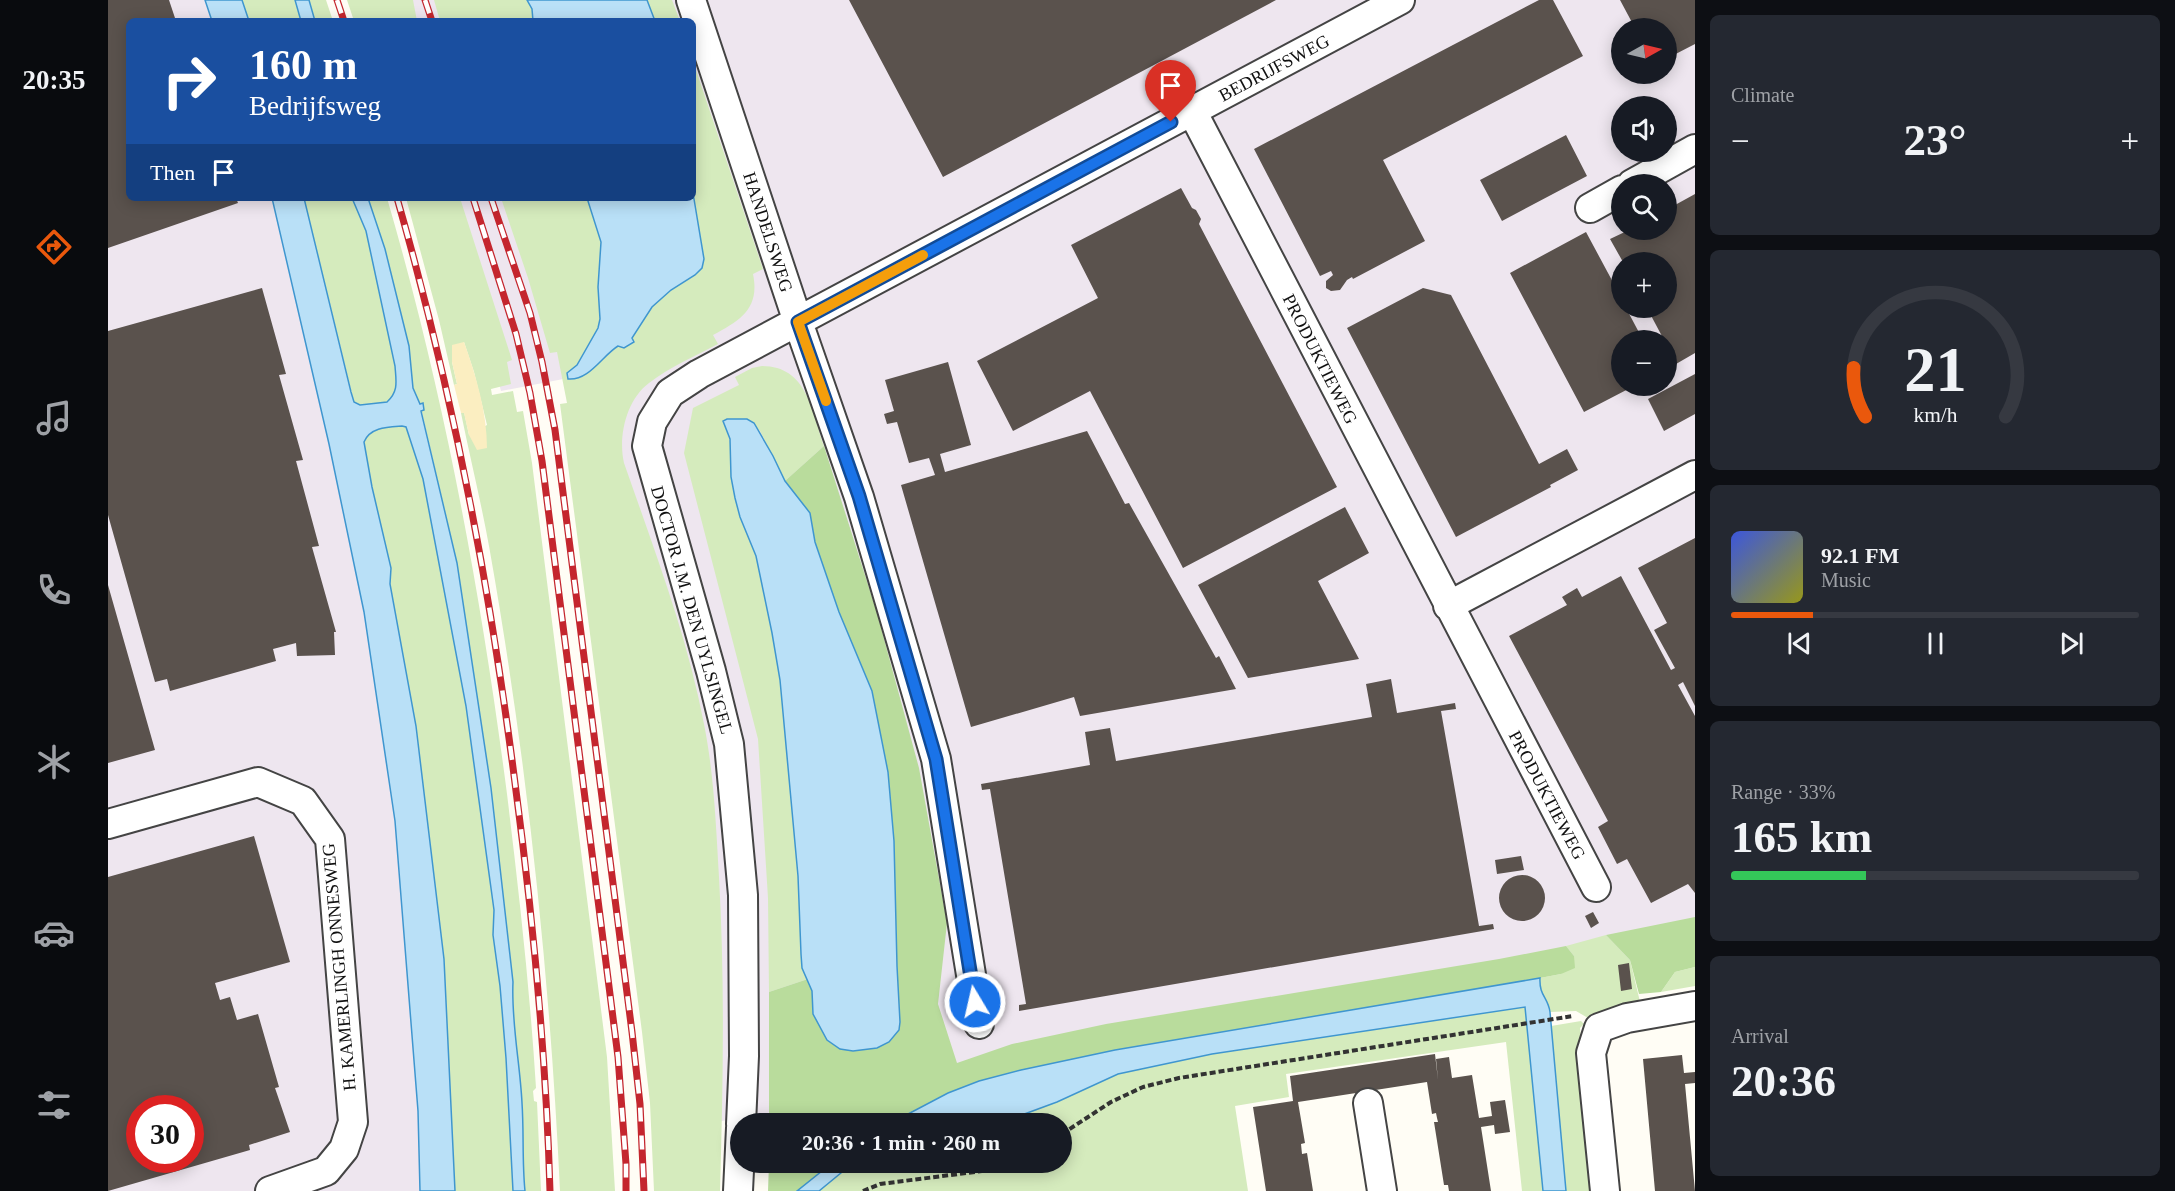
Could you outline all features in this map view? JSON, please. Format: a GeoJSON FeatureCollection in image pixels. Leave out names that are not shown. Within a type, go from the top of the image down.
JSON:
{"type":"FeatureCollection","features":[{"type":"Feature","properties":{"kind":"street","name":"HANDELSWEG"},"geometry":{"type":"LineString","coordinates":[[691,0],[798,322],[859,496],[936,759],[979,1024]]}},
{"type":"Feature","properties":{"kind":"street","name":"BEDRIJFSWEG"},"geometry":{"type":"LineString","coordinates":[[652,422],[670,393],[699,374],[1400,0]]}},
{"type":"Feature","properties":{"kind":"street","name":"PRODUKTIEWEG"},"geometry":{"type":"LineString","coordinates":[[1192,111],[1596,887]]}},
{"type":"Feature","properties":{"kind":"street"},"geometry":{"type":"LineString","coordinates":[[1650,174],[1695,149]]}},
{"type":"Feature","properties":{"kind":"street"},"geometry":{"type":"LineString","coordinates":[[1590,208],[1611,196]]}},
{"type":"Feature","properties":{"kind":"street","name":"DOCTOR J.M. DEN UYLSINGEL"},"geometry":{"type":"LineString","coordinates":[[652,422],[647,446],[711,671],[729,744],[743,895],[744,1056],[741,1113]]}},
{"type":"Feature","properties":{"kind":"street"},"geometry":{"type":"LineString","coordinates":[[1448,606],[1695,475]]}},
{"type":"Feature","properties":{"kind":"street","name":"H. KAMERLINGH ONNESWEG"},"geometry":{"type":"LineString","coordinates":[[108,824],[258,782],[303,801],[330,838],[353,1122],[344,1149],[326,1171],[270,1191]]}},
{"type":"Feature","properties":{"kind":"street"},"geometry":{"type":"LineString","coordinates":[[1605,1191],[1592,1053],[1599,1028],[1627,1018],[1695,1006]]}},
{"type":"Feature","properties":{"kind":"street"},"geometry":{"type":"LineString","coordinates":[[1368,1103],[1382,1191]]}},
{"type":"Feature","properties":{"kind":"street"},"geometry":{"type":"LineString","coordinates":[[738,1191],[739,1173]]}},
{"type":"Feature","properties":{"kind":"path"},"geometry":{"type":"LineString","coordinates":[[1072,1127],[1111,1102],[1143,1087],[1179,1078],[1562,1016]]}},
{"type":"Feature","properties":{"kind":"path"},"geometry":{"type":"LineString","coordinates":[[863,1191],[880,1184],[966,1173]]}},
{"type":"Feature","properties":{"kind":"shaded area"},"geometry":{"type":"Polygon","coordinates":[[[108,0],[205,0],[211,18],[126,18],[126,201],[273,201],[329,444],[364,612],[395,821],[418,1111],[420,1191],[108,1191],[108,0]]]}},
{"type":"Feature","properties":{"kind":"shaded area"},"geometry":{"type":"Polygon","coordinates":[[[394,0],[1695,0],[1695,955],[1605,964],[767,1113],[730,1113],[730,1120],[677,1129],[584,375],[501,391],[449,201],[696,201],[696,18],[399,18],[394,0]]]}},
{"type":"Feature","properties":{"kind":"green space"},"geometry":{"type":"Polygon","coordinates":[[[242,0],[295,0],[300,18],[248,18],[242,0]]]}},
{"type":"Feature","properties":{"kind":"green space"},"geometry":{"type":"Polygon","coordinates":[[[309,0],[326,0],[332,18],[314,18],[309,0]]]}},
{"type":"Feature","properties":{"kind":"green space"},"geometry":{"type":"Polygon","coordinates":[[[347,0],[413,0],[416,18],[353,18],[347,0]]]}},
{"type":"Feature","properties":{"kind":"green space"},"geometry":{"type":"Polygon","coordinates":[[[434,0],[527,0],[532,9],[533,18],[439,18],[434,0]]]}},
{"type":"Feature","properties":{"kind":"green space"},"geometry":{"type":"Polygon","coordinates":[[[647,0],[672,0],[679,18],[654,18],[647,0]]]}},
{"type":"Feature","properties":{"kind":"green space"},"geometry":{"type":"Polygon","coordinates":[[[696,70],[763,269],[753,274],[754,296],[746,312],[732,324],[713,335],[718,344],[665,372],[641,390],[629,409],[623,431],[624,463],[679,625],[704,724],[714,800],[721,916],[723,1034],[720,1191],[654,1191],[650,1103],[642,1032],[560,404],[567,403],[557,352],[550,353],[502,201],[588,201],[601,242],[598,287],[600,319],[598,328],[577,365],[569,371],[588,373],[618,346],[624,348],[633,342],[632,338],[652,307],[671,290],[695,275],[703,265],[694,201],[696,70]]]}},
{"type":"Feature","properties":{"kind":"green space"},"geometry":{"type":"Polygon","coordinates":[[[305,201],[354,201],[366,231],[395,366],[397,391],[387,402],[360,405],[354,402],[305,201]]]}},
{"type":"Feature","properties":{"kind":"green space"},"geometry":{"type":"Polygon","coordinates":[[[369,201],[388,201],[426,345],[473,569],[497,719],[520,904],[534,1051],[536,1088],[533,1091],[534,1101],[537,1102],[541,1191],[525,1191],[522,1103],[513,1012],[513,982],[491,788],[457,563],[420,404],[413,388],[409,347],[385,249],[369,201]]]}},
{"type":"Feature","properties":{"kind":"green space"},"geometry":{"type":"Polygon","coordinates":[[[407,201],[461,201],[512,360],[507,362],[511,384],[491,389],[492,395],[513,391],[517,412],[523,411],[532,463],[607,1057],[615,1191],[560,1191],[550,1029],[526,787],[503,626],[483,513],[461,413],[464,412],[469,435],[487,425],[464,342],[452,362],[457,384],[454,385],[407,201]]]}},
{"type":"Feature","properties":{"kind":"green space"},"geometry":{"type":"Polygon","coordinates":[[[762,366],[777,368],[798,382],[811,405],[824,446],[785,481],[760,431],[747,419],[729,420],[725,426],[732,448],[731,477],[740,517],[756,556],[780,680],[798,876],[802,968],[808,979],[769,992],[768,898],[758,739],[684,453],[693,408],[739,385],[735,377],[752,368],[762,366]]]}},
{"type":"Feature","properties":{"kind":"green space"},"geometry":{"type":"Polygon","coordinates":[[[406,427],[423,479],[466,706],[494,910],[493,935],[506,1058],[513,1191],[455,1191],[444,959],[416,726],[390,584],[391,568],[364,442],[370,433],[406,427]]]}},
{"type":"Feature","properties":{"kind":"green space"},"geometry":{"type":"Polygon","coordinates":[[[824,446],[877,613],[919,768],[947,923],[938,1004],[957,1063],[1012,1044],[1106,1024],[1566,946],[1574,956],[1575,968],[1561,974],[1540,978],[1115,1050],[948,1093],[911,1113],[769,1113],[769,992],[808,979],[812,991],[813,1014],[899,1030],[900,1022],[894,841],[888,772],[872,691],[839,612],[815,542],[810,513],[785,481],[824,446]]]}},
{"type":"Feature","properties":{"kind":"green space"},"geometry":{"type":"Polygon","coordinates":[[[1695,917],[1695,967],[1675,972],[1661,992],[1639,994],[1630,960],[1606,935],[1695,917]]]}},
{"type":"Feature","properties":{"kind":"green space"},"geometry":{"type":"Polygon","coordinates":[[[1606,935],[1630,960],[1641,1006],[1597,1013],[1588,1018],[1576,1011],[1550,1012],[1541,989],[1540,978],[1561,974],[1574,956],[1566,946],[1606,935]]]}},
{"type":"Feature","properties":{"kind":"green space"},"geometry":{"type":"Polygon","coordinates":[[[1695,967],[1695,986],[1661,992],[1675,972],[1695,967]]]}},
{"type":"Feature","properties":{"kind":"green space"},"geometry":{"type":"Polygon","coordinates":[[[1525,1007],[1543,1191],[1522,1191],[1506,1042],[1286,1074],[1289,1097],[1235,1106],[1248,1191],[819,1191],[841,1173],[1072,1173],[1072,1113],[1027,1113],[1118,1074],[1212,1054],[1525,1007]]]}},
{"type":"Feature","properties":{"kind":"green space"},"geometry":{"type":"Polygon","coordinates":[[[1581,1021],[1584,1024],[1580,1028],[1595,1191],[1566,1191],[1551,1026],[1581,1021]]]}},
{"type":"Feature","properties":{"kind":"green space"},"geometry":{"type":"Polygon","coordinates":[[[769,1173],[820,1173],[797,1191],[768,1191],[769,1173]]]}},
{"type":"Feature","properties":{"kind":"sand"},"geometry":{"type":"Polygon","coordinates":[[[464,342],[477,381],[487,435],[487,448],[477,450],[469,435],[464,413],[461,413],[454,385],[457,384],[452,362],[452,345],[464,342]]]}},
{"type":"Feature","properties":{"kind":"water"},"geometry":{"type":"Polygon","coordinates":[[[205,0],[242,0],[248,18],[211,18],[205,0]]]}},
{"type":"Feature","properties":{"kind":"water"},"geometry":{"type":"Polygon","coordinates":[[[295,0],[309,0],[314,18],[300,18],[295,0]]]}},
{"type":"Feature","properties":{"kind":"water"},"geometry":{"type":"Polygon","coordinates":[[[527,0],[647,0],[654,18],[533,18],[532,9],[527,0]]]}},
{"type":"Feature","properties":{"kind":"water"},"geometry":{"type":"Polygon","coordinates":[[[273,201],[305,201],[351,392],[354,402],[360,405],[387,402],[395,390],[396,381],[395,366],[366,231],[353,201],[369,201],[385,249],[409,346],[413,388],[420,404],[423,403],[424,410],[421,411],[457,563],[491,788],[513,982],[513,1012],[522,1103],[525,1191],[513,1191],[506,1058],[493,935],[494,910],[466,706],[423,479],[406,427],[402,426],[370,433],[364,442],[391,568],[390,584],[416,726],[444,959],[455,1191],[420,1191],[418,1111],[395,821],[364,612],[329,444],[273,201]]]}},
{"type":"Feature","properties":{"kind":"water"},"geometry":{"type":"Polygon","coordinates":[[[588,201],[694,201],[704,259],[702,268],[695,275],[671,290],[652,307],[632,338],[634,342],[624,348],[618,346],[589,372],[576,379],[568,379],[567,373],[577,365],[598,328],[601,242],[588,201]]]}},
{"type":"Feature","properties":{"kind":"water"},"geometry":{"type":"Polygon","coordinates":[[[747,419],[754,423],[785,481],[810,513],[815,542],[839,612],[872,691],[888,772],[894,841],[900,1022],[899,1030],[889,1042],[877,1048],[853,1051],[840,1049],[827,1040],[813,1014],[812,991],[802,968],[798,876],[780,680],[756,556],[735,498],[731,477],[730,439],[723,421],[747,419]]]}},
{"type":"Feature","properties":{"kind":"water"},"geometry":{"type":"Polygon","coordinates":[[[1540,978],[1541,989],[1550,1012],[1566,1191],[1543,1191],[1525,1007],[1212,1054],[1118,1074],[1027,1113],[910,1113],[948,1093],[979,1081],[1115,1050],[1540,978]]]}},
{"type":"Feature","properties":{"kind":"water"},"geometry":{"type":"Polygon","coordinates":[[[820,1173],[841,1173],[819,1191],[797,1191],[820,1173]]]}},
{"type":"Feature","properties":{"kind":"building"},"geometry":{"type":"Polygon","coordinates":[[[108,0],[169,0],[175,18],[126,18],[126,201],[237,201],[238,203],[108,248],[108,0]]]}},
{"type":"Feature","properties":{"kind":"building"},"geometry":{"type":"Polygon","coordinates":[[[849,0],[1276,0],[943,177],[849,0]]]}},
{"type":"Feature","properties":{"kind":"building"},"geometry":{"type":"Polygon","coordinates":[[[1539,0],[1553,0],[1583,56],[1383,160],[1425,241],[1353,279],[1352,277],[1340,290],[1331,291],[1326,288],[1326,281],[1333,275],[1331,271],[1320,276],[1254,149],[1539,0]]]}},
{"type":"Feature","properties":{"kind":"building"},"geometry":{"type":"Polygon","coordinates":[[[1620,0],[1695,0],[1695,44],[1677,53],[1677,18],[1630,18],[1620,0]]]}},
{"type":"Feature","properties":{"kind":"building"},"geometry":{"type":"Polygon","coordinates":[[[1566,135],[1587,176],[1502,221],[1480,180],[1566,135]]]}},
{"type":"Feature","properties":{"kind":"building"},"geometry":{"type":"Polygon","coordinates":[[[1181,188],[1201,219],[1199,224],[1337,487],[1183,568],[1090,391],[1013,431],[977,361],[1098,298],[1071,245],[1181,188]]]}},
{"type":"Feature","properties":{"kind":"building"},"geometry":{"type":"Polygon","coordinates":[[[1695,194],[1695,353],[1677,363],[1677,330],[1659,330],[1652,318],[1677,318],[1677,252],[1617,252],[1610,239],[1677,240],[1677,204],[1695,194]]]}},
{"type":"Feature","properties":{"kind":"building"},"geometry":{"type":"Polygon","coordinates":[[[1586,232],[1611,279],[1611,318],[1631,318],[1638,330],[1611,330],[1611,396],[1615,396],[1584,412],[1510,273],[1586,232]]]}},
{"type":"Feature","properties":{"kind":"building"},"geometry":{"type":"Polygon","coordinates":[[[262,288],[286,374],[279,375],[303,460],[296,461],[319,546],[312,547],[336,632],[334,632],[335,655],[297,656],[296,643],[273,649],[276,661],[170,691],[167,679],[155,682],[108,515],[108,331],[262,288]]]}},
{"type":"Feature","properties":{"kind":"building"},"geometry":{"type":"Polygon","coordinates":[[[1423,288],[1451,295],[1539,464],[1567,449],[1578,470],[1550,485],[1551,487],[1456,537],[1347,328],[1423,288]]]}},
{"type":"Feature","properties":{"kind":"building"},"geometry":{"type":"Polygon","coordinates":[[[948,362],[971,445],[940,454],[945,472],[1087,431],[1125,504],[1129,503],[1216,658],[1219,656],[1236,689],[1080,716],[1074,697],[971,727],[901,485],[935,475],[929,458],[909,463],[897,422],[887,424],[884,414],[894,411],[885,380],[948,362]]]}},
{"type":"Feature","properties":{"kind":"building"},"geometry":{"type":"Polygon","coordinates":[[[1695,374],[1695,414],[1664,431],[1648,399],[1654,396],[1677,396],[1677,384],[1695,374]]]}},
{"type":"Feature","properties":{"kind":"building"},"geometry":{"type":"Polygon","coordinates":[[[1345,507],[1369,553],[1318,581],[1359,659],[1248,678],[1198,585],[1345,507]]]}},
{"type":"Feature","properties":{"kind":"building"},"geometry":{"type":"Polygon","coordinates":[[[1695,538],[1695,706],[1683,682],[1678,685],[1695,716],[1695,893],[1688,884],[1651,903],[1627,859],[1617,864],[1598,827],[1608,821],[1509,636],[1567,605],[1562,597],[1577,588],[1582,597],[1621,576],[1671,670],[1675,668],[1654,630],[1667,623],[1638,568],[1695,538]]]}},
{"type":"Feature","properties":{"kind":"building"},"geometry":{"type":"Polygon","coordinates":[[[108,585],[155,750],[108,763],[108,585]]]}},
{"type":"Feature","properties":{"kind":"building"},"geometry":{"type":"Polygon","coordinates":[[[1391,679],[1397,713],[1455,703],[1456,709],[1441,711],[1479,926],[1493,924],[1494,929],[1019,1011],[1019,1005],[1026,1004],[990,789],[982,790],[981,784],[1090,765],[1085,732],[1110,728],[1116,761],[1372,717],[1366,684],[1391,679]]]}},
{"type":"Feature","properties":{"kind":"building"},"geometry":{"type":"Polygon","coordinates":[[[254,836],[290,962],[215,983],[220,1000],[230,997],[237,1020],[258,1014],[279,1087],[275,1088],[290,1132],[249,1145],[250,1150],[204,1163],[204,1095],[126,1095],[126,1173],[170,1173],[108,1191],[108,877],[254,836]]]}},
{"type":"Feature","properties":{"kind":"building"},"geometry":{"type":"Polygon","coordinates":[[[1521,856],[1524,870],[1497,874],[1495,860],[1521,856]]]}},
{"type":"Feature","properties":{"kind":"building"},"geometry":{"type":"Polygon","coordinates":[[[1527,875],[1539,881],[1544,889],[1544,907],[1539,915],[1531,920],[1517,921],[1509,918],[1502,911],[1499,893],[1502,885],[1509,878],[1527,875]]]}},
{"type":"Feature","properties":{"kind":"building"},"geometry":{"type":"Polygon","coordinates":[[[1593,912],[1599,923],[1591,928],[1585,916],[1593,912]]]}},
{"type":"Feature","properties":{"kind":"building"},"geometry":{"type":"Polygon","coordinates":[[[1629,963],[1632,989],[1621,991],[1618,965],[1629,963]]]}},
{"type":"Feature","properties":{"kind":"building"},"geometry":{"type":"Polygon","coordinates":[[[1435,1054],[1438,1080],[1436,1059],[1449,1057],[1452,1078],[1472,1075],[1479,1118],[1492,1116],[1490,1102],[1505,1100],[1510,1132],[1495,1134],[1494,1125],[1481,1127],[1491,1191],[1449,1191],[1448,1185],[1444,1185],[1434,1122],[1438,1122],[1436,1113],[1432,1114],[1427,1082],[1298,1102],[1305,1143],[1301,1144],[1302,1154],[1307,1153],[1313,1191],[1266,1191],[1253,1107],[1293,1101],[1290,1076],[1435,1054]]]}},
{"type":"Feature","properties":{"kind":"building"},"geometry":{"type":"Polygon","coordinates":[[[1682,1055],[1684,1073],[1695,1072],[1695,1083],[1685,1084],[1695,1191],[1655,1191],[1643,1059],[1682,1055]]]}},
{"type":"Feature","properties":{"kind":"railway"},"geometry":{"type":"LineString","coordinates":[[337,0],[343,18]]}},
{"type":"Feature","properties":{"kind":"railway"},"geometry":{"type":"LineString","coordinates":[[425,0],[431,18]]}},
{"type":"Feature","properties":{"kind":"railway"},"geometry":{"type":"LineString","coordinates":[[398,201],[452,415],[494,635],[528,884],[542,1037],[550,1191]]}},
{"type":"Feature","properties":{"kind":"railway"},"geometry":{"type":"LineString","coordinates":[[474,201],[516,334],[530,393],[542,461],[618,1057],[626,1191]]}},
{"type":"Feature","properties":{"kind":"railway"},"geometry":{"type":"LineString","coordinates":[[492,201],[530,313],[555,430],[632,1032],[640,1104],[644,1191]]}},
{"type":"Feature","properties":{"kind":"slow traffic"},"geometry":{"type":"LineString","coordinates":[[826,401],[798,322],[923,255]]}},
{"type":"Feature","properties":{"kind":"route"},"geometry":{"type":"LineString","coordinates":[[975,1002],[936,759],[859,496],[798,322],[1171,122]]}}]}
